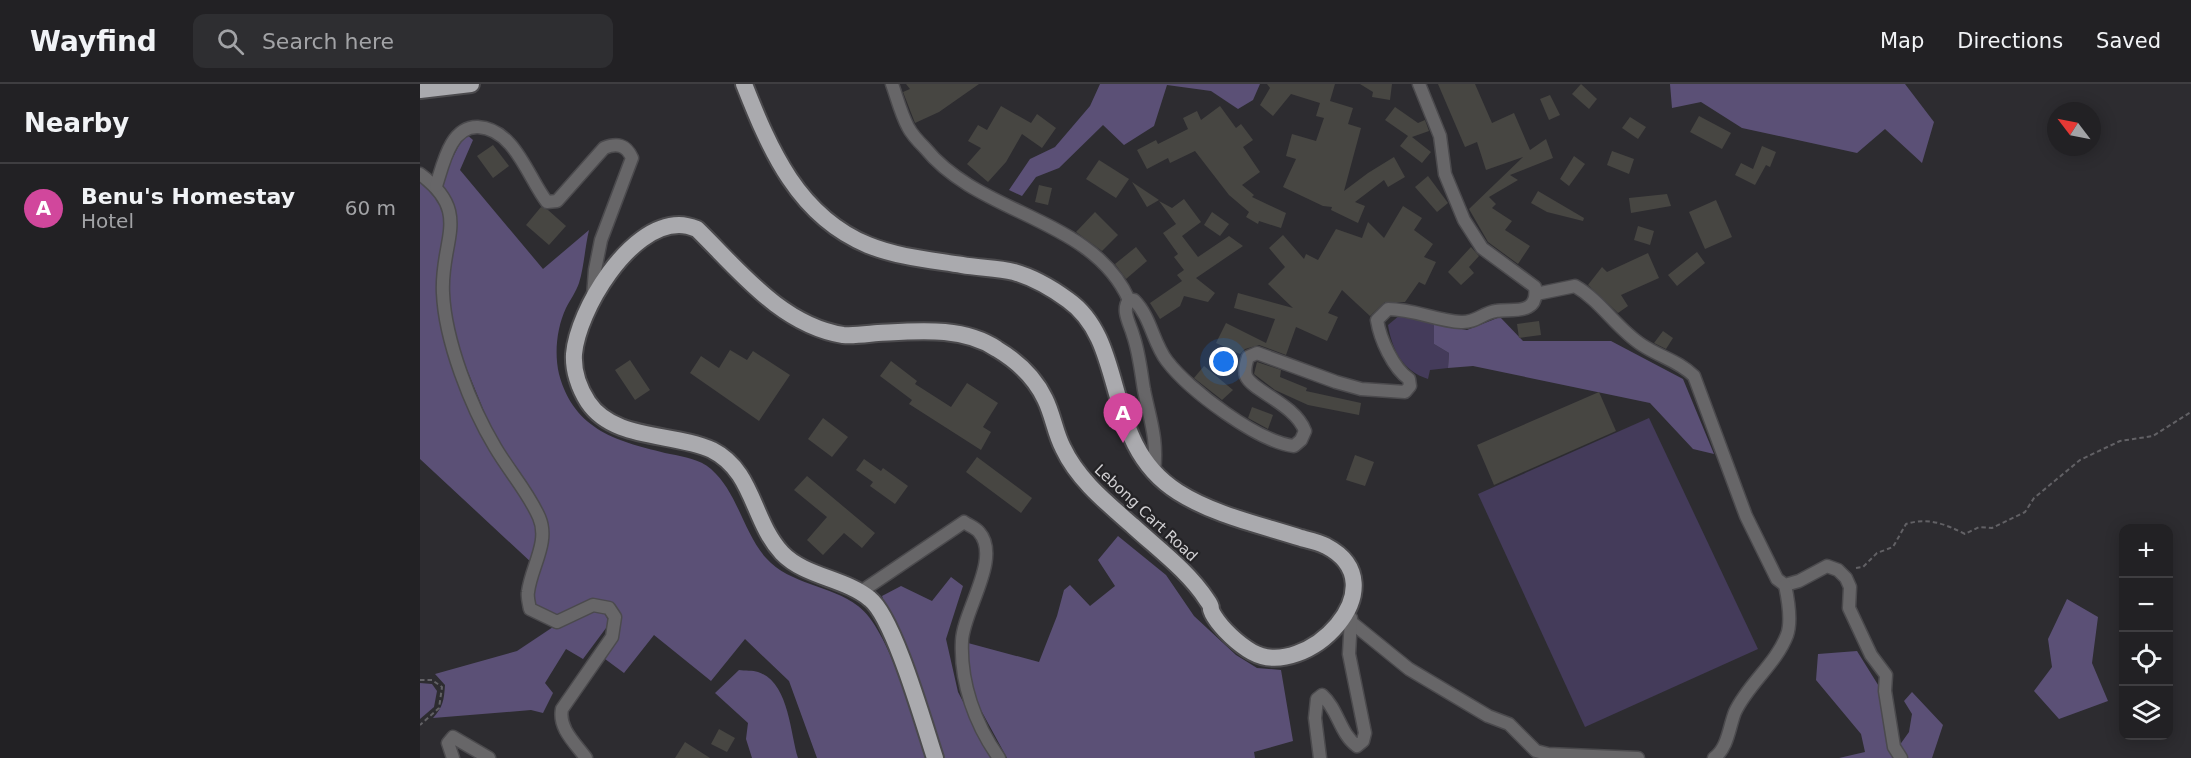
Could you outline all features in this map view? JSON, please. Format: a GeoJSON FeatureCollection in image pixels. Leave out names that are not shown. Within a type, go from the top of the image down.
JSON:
{"type":"FeatureCollection","features":[{"type":"Feature","properties":{"kind":"highway"},"geometry":{"type":"LineString","coordinates":[[420,90],[471,84]]}},
{"type":"Feature","properties":{"kind":"highway"},"geometry":{"type":"LineString","coordinates":[[744,84],[766,141],[787,178],[812,208],[848,235],[872,247],[905,255],[1015,273],[1068,300],[1089,318],[1105,352],[1122,416],[1142,458],[1154,472],[1178,492],[1217,510],[1327,547],[1343,559],[1354,578],[1351,615]]}},
{"type":"Feature","properties":{"kind":"highway","name":"Lebong Cart Road"},"geometry":{"type":"LineString","coordinates":[[935,758],[893,636],[871,599],[802,567],[782,553],[760,519],[743,477],[731,464],[712,450],[607,421],[589,403],[578,381],[574,356],[578,334],[603,281],[636,243],[655,232],[679,225],[697,229],[779,307],[815,328],[847,336],[915,331],[959,334],[993,346],[1023,368],[1044,397],[1063,450],[1082,479],[1182,570],[1209,602],[1215,618],[1237,642],[1254,653],[1272,659],[1293,655],[1313,645],[1351,615]]}},
{"type":"Feature","properties":{"kind":"street"},"geometry":{"type":"LineString","coordinates":[[892,84],[908,128],[932,157],[958,179],[992,200],[1070,237],[1101,260],[1123,287],[1129,300]]}},
{"type":"Feature","properties":{"kind":"street"},"geometry":{"type":"LineString","coordinates":[[1129,300],[1134,300],[1142,308],[1166,360],[1179,374],[1226,413],[1250,429],[1284,445],[1294,446],[1301,440],[1305,431],[1301,421],[1275,397],[1251,382],[1246,376],[1248,357],[1257,353],[1360,389],[1405,392],[1410,386],[1409,379],[1401,374],[1379,330],[1377,320],[1388,309],[1400,309],[1454,322],[1475,321],[1496,310],[1527,308],[1536,294],[1535,287],[1482,248],[1464,220],[1445,174],[1440,136],[1419,84]]}},
{"type":"Feature","properties":{"kind":"street"},"geometry":{"type":"LineString","coordinates":[[436,186],[453,141],[461,131],[471,127],[497,132],[506,140],[547,202],[557,201],[604,148],[622,145],[629,151],[632,158],[601,240],[595,270],[593,301]]}},
{"type":"Feature","properties":{"kind":"street"},"geometry":{"type":"LineString","coordinates":[[420,174],[436,186],[445,198],[451,215],[443,293],[448,322],[464,379],[495,447],[540,518],[542,536],[528,592],[530,609],[557,622],[593,605],[609,608],[615,617],[612,637],[562,709],[560,718],[564,729],[586,758]]}},
{"type":"Feature","properties":{"kind":"street"},"geometry":{"type":"LineString","coordinates":[[1536,294],[1575,286],[1588,294],[1641,345],[1683,365],[1694,376],[1758,545],[1769,568],[1785,585],[1788,634],[1779,651],[1746,694],[1735,713],[1725,744],[1714,758]]}},
{"type":"Feature","properties":{"kind":"street"},"geometry":{"type":"LineString","coordinates":[[1129,300],[1126,304],[1126,316],[1134,337],[1154,426],[1157,448],[1154,472]]}},
{"type":"Feature","properties":{"kind":"street"},"geometry":{"type":"LineString","coordinates":[[859,593],[964,522],[979,531],[987,549],[983,575],[970,606],[962,640],[965,692],[999,758]]}},
{"type":"Feature","properties":{"kind":"street"},"geometry":{"type":"LineString","coordinates":[[1785,585],[1799,581],[1827,566],[1838,570],[1846,578],[1850,588],[1849,608],[1861,636],[1886,675],[1885,691],[1894,747],[1901,758]]}},
{"type":"Feature","properties":{"kind":"street"},"geometry":{"type":"LineString","coordinates":[[1320,758],[1315,718],[1317,699],[1322,695],[1329,701],[1351,741],[1357,746],[1363,741],[1365,733],[1349,654],[1351,615]]}},
{"type":"Feature","properties":{"kind":"street"},"geometry":{"type":"LineString","coordinates":[[1351,615],[1409,669],[1488,716],[1509,724],[1536,751],[1548,754],[1638,758]]}},
{"type":"Feature","properties":{"kind":"street"},"geometry":{"type":"LineString","coordinates":[[453,758],[448,743],[453,737],[489,758]]}},
{"type":"Feature","properties":{"kind":"path"},"geometry":{"type":"LineString","coordinates":[[1838,570],[1863,567],[1877,552],[1893,547],[1906,524],[1921,519],[1946,524],[1965,534],[1979,527],[1992,528],[2025,512],[2034,498],[2080,460],[2120,441],[2153,436],[2191,412]]}},
{"type":"Feature","properties":{"kind":"path"},"geometry":{"type":"LineString","coordinates":[[420,680],[432,680],[442,687],[439,708],[420,725]]}},
{"type":"Feature","properties":{"kind":"shaded area"},"geometry":{"type":"Polygon","coordinates":[[[1100,84],[1260,84],[1253,100],[1238,109],[1211,91],[1167,85],[1154,126],[1124,145],[1103,125],[1059,168],[1036,177],[1022,196],[1009,190],[1030,159],[1055,147],[1090,106],[1100,84]]]}},
{"type":"Feature","properties":{"kind":"shaded area"},"geometry":{"type":"Polygon","coordinates":[[[1670,84],[1905,84],[1934,122],[1922,163],[1885,129],[1857,153],[1742,128],[1701,102],[1672,108],[1670,84]]]}},
{"type":"Feature","properties":{"kind":"shaded area"},"geometry":{"type":"Polygon","coordinates":[[[465,133],[473,140],[460,170],[543,269],[589,230],[579,283],[563,315],[557,340],[559,374],[566,393],[576,409],[587,421],[616,438],[692,459],[711,469],[728,489],[758,548],[766,558],[787,574],[836,593],[858,606],[870,618],[890,654],[926,758],[817,758],[789,681],[745,639],[711,681],[654,635],[624,673],[601,656],[614,639],[611,605],[556,619],[532,608],[529,592],[546,533],[492,431],[461,355],[450,315],[448,278],[452,244],[440,183],[465,133]]]}},
{"type":"Feature","properties":{"kind":"shaded area"},"geometry":{"type":"Polygon","coordinates":[[[420,181],[433,191],[442,204],[446,219],[440,266],[462,382],[538,520],[533,564],[420,459],[420,181]]]}},
{"type":"Feature","properties":{"kind":"shaded area"},"geometry":{"type":"Polygon","coordinates":[[[1400,315],[1434,324],[1434,344],[1449,353],[1448,368],[1430,370],[1428,379],[1405,365],[1392,343],[1388,325],[1400,315]]]}},
{"type":"Feature","properties":{"kind":"shaded area"},"geometry":{"type":"Polygon","coordinates":[[[1500,317],[1523,341],[1611,341],[1683,379],[1714,454],[1693,449],[1650,403],[1473,366],[1448,368],[1449,353],[1434,344],[1434,324],[1467,330],[1500,317]]]}},
{"type":"Feature","properties":{"kind":"shaded area"},"geometry":{"type":"Polygon","coordinates":[[[1649,418],[1758,649],[1585,727],[1478,494],[1649,418]]]}},
{"type":"Feature","properties":{"kind":"shaded area"},"geometry":{"type":"Polygon","coordinates":[[[1118,536],[1166,575],[1194,616],[1236,655],[1257,668],[1281,670],[1293,741],[1254,752],[1255,758],[1007,758],[970,690],[968,643],[1039,662],[1057,616],[1064,590],[1070,585],[1090,606],[1115,586],[1098,560],[1118,536]]]}},
{"type":"Feature","properties":{"kind":"shaded area"},"geometry":{"type":"Polygon","coordinates":[[[951,577],[963,586],[946,639],[958,692],[992,758],[941,758],[882,596],[901,586],[932,601],[951,577]]]}},
{"type":"Feature","properties":{"kind":"shaded area"},"geometry":{"type":"Polygon","coordinates":[[[2067,599],[2098,617],[2092,663],[2108,701],[2059,719],[2034,691],[2052,667],[2048,639],[2067,599]]]}},
{"type":"Feature","properties":{"kind":"shaded area"},"geometry":{"type":"Polygon","coordinates":[[[594,608],[605,612],[609,624],[583,659],[566,649],[545,683],[553,693],[543,713],[531,710],[433,718],[442,703],[445,685],[435,674],[517,651],[556,625],[594,608]]]}},
{"type":"Feature","properties":{"kind":"shaded area"},"geometry":{"type":"Polygon","coordinates":[[[1857,651],[1880,688],[1895,758],[1839,758],[1865,752],[1861,734],[1816,680],[1818,654],[1857,651]]]}},
{"type":"Feature","properties":{"kind":"shaded area"},"geometry":{"type":"Polygon","coordinates":[[[739,670],[758,672],[776,686],[787,709],[798,758],[752,758],[746,739],[748,723],[715,693],[739,670]]]}},
{"type":"Feature","properties":{"kind":"shaded area"},"geometry":{"type":"Polygon","coordinates":[[[420,683],[432,684],[437,691],[434,707],[420,719],[420,683]]]}},
{"type":"Feature","properties":{"kind":"shaded area"},"geometry":{"type":"Polygon","coordinates":[[[1912,692],[1943,725],[1932,758],[1908,758],[1899,746],[1909,732],[1912,714],[1904,701],[1912,692]]]}},
{"type":"Feature","properties":{"kind":"building"},"geometry":{"type":"Polygon","coordinates":[[[906,84],[979,84],[939,112],[915,123],[903,92],[910,89],[906,84]]]}},
{"type":"Feature","properties":{"kind":"building"},"geometry":{"type":"Polygon","coordinates":[[[1267,84],[1335,84],[1330,101],[1353,108],[1348,124],[1361,128],[1344,191],[1394,157],[1405,177],[1388,187],[1384,180],[1355,202],[1365,206],[1358,223],[1331,210],[1332,207],[1323,206],[1283,187],[1296,159],[1286,156],[1292,134],[1316,141],[1324,118],[1316,116],[1320,103],[1291,94],[1273,116],[1260,105],[1270,88],[1267,84]]]}},
{"type":"Feature","properties":{"kind":"building"},"geometry":{"type":"Polygon","coordinates":[[[1360,84],[1392,84],[1390,100],[1372,97],[1373,92],[1360,84]]]}},
{"type":"Feature","properties":{"kind":"building"},"geometry":{"type":"Polygon","coordinates":[[[1438,84],[1475,84],[1492,123],[1514,113],[1530,150],[1546,139],[1553,158],[1510,175],[1518,180],[1489,197],[1496,204],[1492,208],[1512,221],[1505,230],[1530,246],[1518,264],[1488,242],[1469,209],[1523,157],[1486,170],[1477,142],[1465,147],[1438,84]]]}},
{"type":"Feature","properties":{"kind":"building"},"geometry":{"type":"Polygon","coordinates":[[[1581,84],[1597,99],[1589,109],[1572,94],[1581,84]]]}},
{"type":"Feature","properties":{"kind":"building"},"geometry":{"type":"Polygon","coordinates":[[[1550,95],[1560,115],[1549,120],[1540,99],[1550,95]]]}},
{"type":"Feature","properties":{"kind":"building"},"geometry":{"type":"Polygon","coordinates":[[[1001,106],[1031,123],[1037,114],[1056,128],[1042,148],[1022,134],[1006,162],[988,182],[967,164],[981,148],[968,141],[978,125],[987,130],[1001,106]]]}},
{"type":"Feature","properties":{"kind":"building"},"geometry":{"type":"Polygon","coordinates":[[[1220,106],[1236,128],[1241,124],[1253,140],[1243,147],[1260,172],[1242,185],[1254,195],[1252,197],[1286,213],[1281,228],[1259,221],[1258,224],[1246,217],[1249,212],[1229,195],[1195,151],[1170,163],[1168,158],[1147,169],[1137,150],[1156,140],[1158,144],[1188,129],[1183,118],[1197,111],[1201,120],[1220,106]]]}},
{"type":"Feature","properties":{"kind":"building"},"geometry":{"type":"Polygon","coordinates":[[[1395,107],[1418,123],[1425,120],[1429,131],[1412,137],[1431,152],[1422,163],[1400,146],[1408,136],[1385,120],[1395,107]]]}},
{"type":"Feature","properties":{"kind":"building"},"geometry":{"type":"Polygon","coordinates":[[[1699,116],[1731,133],[1722,149],[1690,132],[1699,116]]]}},
{"type":"Feature","properties":{"kind":"building"},"geometry":{"type":"Polygon","coordinates":[[[1630,117],[1646,127],[1638,139],[1622,128],[1630,117]]]}},
{"type":"Feature","properties":{"kind":"building"},"geometry":{"type":"Polygon","coordinates":[[[493,145],[509,166],[493,178],[477,156],[493,145]]]}},
{"type":"Feature","properties":{"kind":"building"},"geometry":{"type":"Polygon","coordinates":[[[1762,146],[1776,152],[1770,167],[1766,165],[1755,185],[1735,175],[1741,163],[1753,169],[1762,146]]]}},
{"type":"Feature","properties":{"kind":"building"},"geometry":{"type":"Polygon","coordinates":[[[1612,151],[1634,159],[1629,174],[1607,165],[1612,151]]]}},
{"type":"Feature","properties":{"kind":"building"},"geometry":{"type":"Polygon","coordinates":[[[1574,156],[1585,164],[1569,186],[1560,179],[1574,156]]]}},
{"type":"Feature","properties":{"kind":"building"},"geometry":{"type":"Polygon","coordinates":[[[1099,160],[1129,179],[1116,198],[1086,179],[1099,160]]]}},
{"type":"Feature","properties":{"kind":"building"},"geometry":{"type":"Polygon","coordinates":[[[1428,176],[1448,203],[1437,212],[1415,187],[1428,176]]]}},
{"type":"Feature","properties":{"kind":"building"},"geometry":{"type":"Polygon","coordinates":[[[1132,182],[1159,200],[1147,207],[1132,182]]]}},
{"type":"Feature","properties":{"kind":"building"},"geometry":{"type":"Polygon","coordinates":[[[1039,185],[1052,188],[1048,205],[1035,202],[1039,185]]]}},
{"type":"Feature","properties":{"kind":"building"},"geometry":{"type":"Polygon","coordinates":[[[1538,191],[1584,218],[1583,221],[1547,212],[1531,203],[1538,191]]]}},
{"type":"Feature","properties":{"kind":"building"},"geometry":{"type":"Polygon","coordinates":[[[1667,194],[1671,206],[1631,213],[1629,198],[1667,194]]]}},
{"type":"Feature","properties":{"kind":"building"},"geometry":{"type":"Polygon","coordinates":[[[1184,199],[1201,222],[1182,236],[1198,257],[1229,236],[1243,246],[1196,278],[1215,293],[1208,302],[1184,296],[1180,306],[1160,319],[1150,303],[1182,281],[1177,275],[1184,270],[1174,257],[1178,254],[1163,233],[1176,224],[1159,201],[1172,208],[1184,199]]]}},
{"type":"Feature","properties":{"kind":"building"},"geometry":{"type":"Polygon","coordinates":[[[1716,200],[1732,237],[1705,249],[1689,212],[1716,200]]]}},
{"type":"Feature","properties":{"kind":"building"},"geometry":{"type":"Polygon","coordinates":[[[1403,206],[1422,218],[1414,230],[1433,244],[1424,257],[1436,262],[1425,285],[1419,282],[1405,302],[1385,302],[1370,316],[1342,290],[1328,313],[1338,317],[1327,341],[1296,327],[1286,355],[1259,345],[1245,349],[1240,354],[1216,343],[1226,323],[1266,343],[1275,319],[1234,308],[1238,293],[1293,308],[1268,284],[1285,267],[1269,248],[1283,235],[1304,259],[1306,254],[1318,260],[1336,229],[1362,238],[1368,222],[1384,238],[1403,206]]]}},
{"type":"Feature","properties":{"kind":"building"},"geometry":{"type":"Polygon","coordinates":[[[541,207],[548,210],[566,226],[549,245],[526,225],[541,207]]]}},
{"type":"Feature","properties":{"kind":"building"},"geometry":{"type":"Polygon","coordinates":[[[1095,212],[1118,235],[1102,251],[1076,232],[1095,212]]]}},
{"type":"Feature","properties":{"kind":"building"},"geometry":{"type":"Polygon","coordinates":[[[1212,212],[1229,224],[1220,236],[1204,225],[1212,212]]]}},
{"type":"Feature","properties":{"kind":"building"},"geometry":{"type":"Polygon","coordinates":[[[1638,226],[1654,231],[1650,245],[1634,240],[1638,226]]]}},
{"type":"Feature","properties":{"kind":"building"},"geometry":{"type":"Polygon","coordinates":[[[1136,247],[1147,261],[1126,279],[1115,264],[1136,247]]]}},
{"type":"Feature","properties":{"kind":"building"},"geometry":{"type":"Polygon","coordinates":[[[1471,247],[1479,256],[1469,267],[1474,273],[1461,285],[1448,272],[1471,247]]]}},
{"type":"Feature","properties":{"kind":"building"},"geometry":{"type":"Polygon","coordinates":[[[1697,252],[1705,263],[1677,286],[1668,275],[1697,252]]]}},
{"type":"Feature","properties":{"kind":"building"},"geometry":{"type":"Polygon","coordinates":[[[1648,253],[1659,278],[1621,295],[1628,306],[1618,313],[1588,285],[1602,267],[1607,272],[1648,253]]]}},
{"type":"Feature","properties":{"kind":"building"},"geometry":{"type":"Polygon","coordinates":[[[1539,321],[1541,335],[1519,338],[1517,324],[1539,321]]]}},
{"type":"Feature","properties":{"kind":"building"},"geometry":{"type":"Polygon","coordinates":[[[1663,331],[1673,338],[1666,349],[1654,343],[1663,331]]]}},
{"type":"Feature","properties":{"kind":"building"},"geometry":{"type":"Polygon","coordinates":[[[730,350],[747,360],[753,351],[790,375],[759,421],[690,373],[701,356],[719,368],[730,350]]]}},
{"type":"Feature","properties":{"kind":"building"},"geometry":{"type":"Polygon","coordinates":[[[630,360],[650,390],[635,400],[615,370],[630,360]]]}},
{"type":"Feature","properties":{"kind":"building"},"geometry":{"type":"Polygon","coordinates":[[[891,361],[917,381],[915,384],[951,407],[967,383],[998,403],[983,427],[991,432],[981,450],[909,404],[912,400],[880,376],[891,361]]]}},
{"type":"Feature","properties":{"kind":"building"},"geometry":{"type":"Polygon","coordinates":[[[1257,362],[1281,370],[1280,377],[1307,388],[1306,391],[1361,403],[1359,415],[1308,405],[1275,390],[1254,374],[1257,362]]]}},
{"type":"Feature","properties":{"kind":"building"},"geometry":{"type":"Polygon","coordinates":[[[1204,366],[1233,390],[1222,400],[1194,378],[1204,366]]]}},
{"type":"Feature","properties":{"kind":"building"},"geometry":{"type":"Polygon","coordinates":[[[1599,392],[1616,431],[1494,485],[1477,445],[1599,392]]]}},
{"type":"Feature","properties":{"kind":"building"},"geometry":{"type":"Polygon","coordinates":[[[1252,407],[1273,415],[1268,429],[1248,418],[1252,407]]]}},
{"type":"Feature","properties":{"kind":"building"},"geometry":{"type":"Polygon","coordinates":[[[823,418],[848,437],[832,457],[808,439],[823,418]]]}},
{"type":"Feature","properties":{"kind":"building"},"geometry":{"type":"Polygon","coordinates":[[[1355,455],[1374,462],[1365,486],[1346,480],[1355,455]]]}},
{"type":"Feature","properties":{"kind":"building"},"geometry":{"type":"Polygon","coordinates":[[[977,457],[1032,498],[1021,513],[966,472],[977,457]]]}},
{"type":"Feature","properties":{"kind":"building"},"geometry":{"type":"Polygon","coordinates":[[[864,459],[881,471],[883,468],[908,486],[895,504],[870,486],[873,482],[856,470],[864,459]]]}},
{"type":"Feature","properties":{"kind":"building"},"geometry":{"type":"Polygon","coordinates":[[[807,476],[875,533],[862,548],[844,533],[823,555],[807,540],[827,517],[794,490],[807,476]]]}},
{"type":"Feature","properties":{"kind":"building"},"geometry":{"type":"Polygon","coordinates":[[[719,729],[735,738],[727,752],[711,744],[719,729]]]}},
{"type":"Feature","properties":{"kind":"building"},"geometry":{"type":"Polygon","coordinates":[[[685,742],[710,758],[675,758],[685,742]]]}},
{"type":"Feature","properties":{"kind":"place","name":"Benu's Homestay"},"geometry":{"type":"Point","coordinates":[1123,443]}}]}
